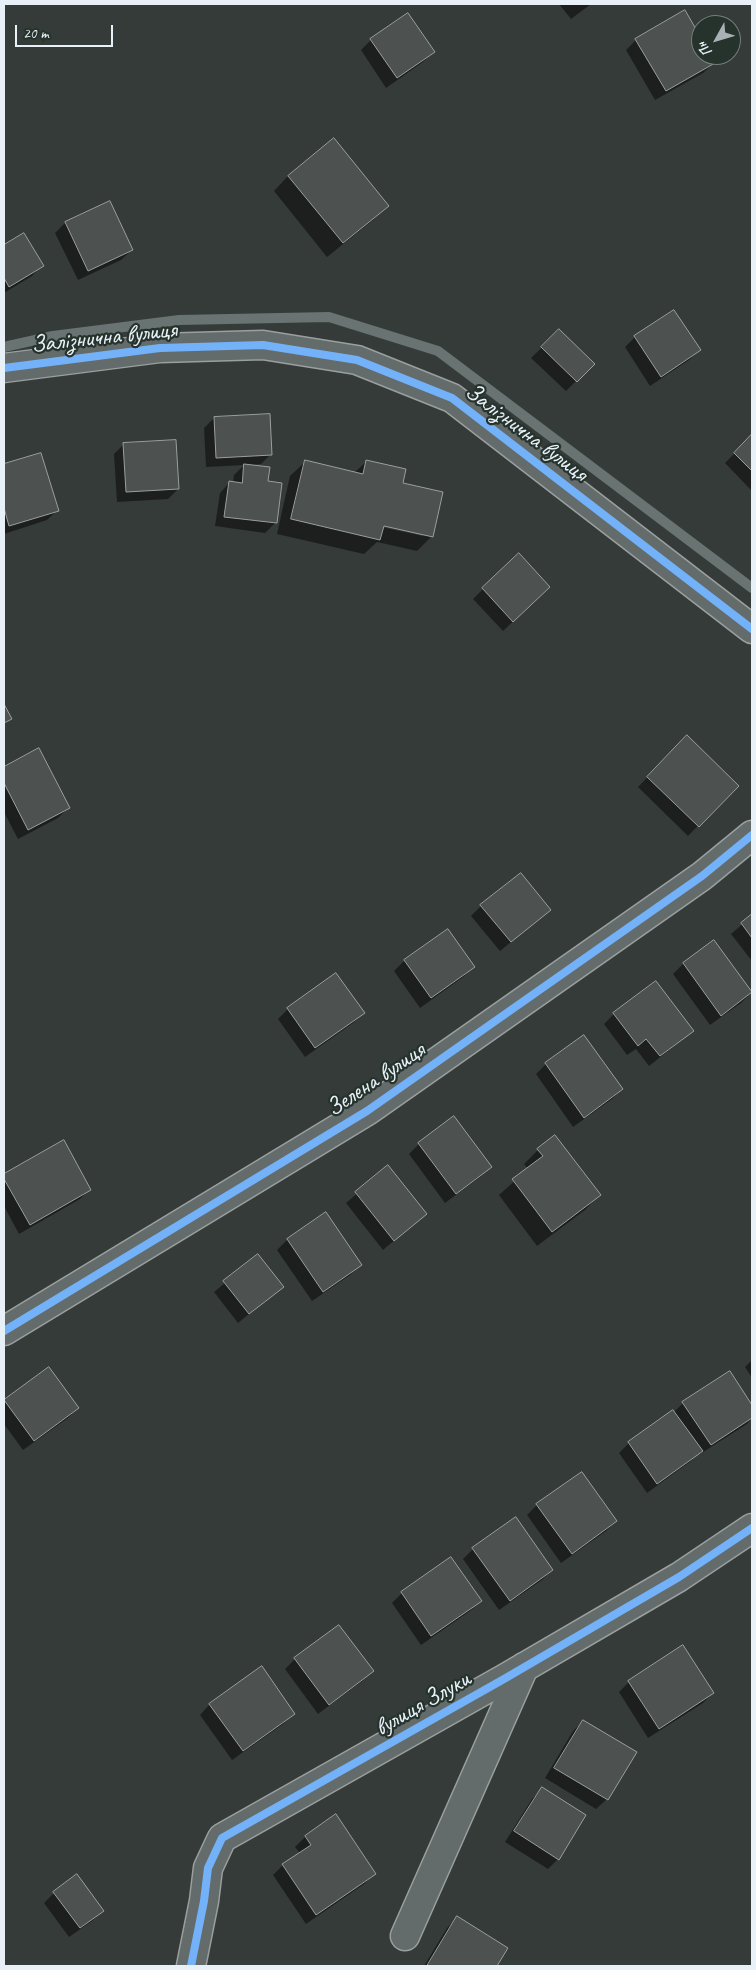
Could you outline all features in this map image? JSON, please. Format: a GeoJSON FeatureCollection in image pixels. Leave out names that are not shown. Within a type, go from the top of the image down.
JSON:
{"type":"FeatureCollection","features":[{"type":"Feature","properties":{"kind":"street","name":"Залізнична вулиця"},"geometry":{"type":"LineString","coordinates":[[4,368],[160,348],[263,345],[357,360],[452,398],[752,628]]}},
{"type":"Feature","properties":{"kind":"street","name":"Зелена вулиця"},"geometry":{"type":"LineString","coordinates":[[4,1331],[368,1111],[702,876],[752,835]]}},
{"type":"Feature","properties":{"kind":"street","name":"вулиця Злуки"},"geometry":{"type":"LineString","coordinates":[[191,1966],[204,1901],[208,1868],[222,1838],[524,1667],[678,1577],[752,1528]]}},
{"type":"Feature","properties":{"kind":"street"},"geometry":{"type":"LineString","coordinates":[[405,1936],[524,1667]]}},
{"type":"Feature","properties":{"kind":"building"},"geometry":{"type":"Polygon","coordinates":[[[685,10],[691,20],[691,65],[712,65],[666,91],[635,39],[685,10]]]}},
{"type":"Feature","properties":{"kind":"building"},"geometry":{"type":"Polygon","coordinates":[[[408,13],[435,52],[397,78],[370,39],[408,13]]]}},
{"type":"Feature","properties":{"kind":"building"},"geometry":{"type":"Polygon","coordinates":[[[334,138],[389,206],[343,243],[288,176],[334,138]]]}},
{"type":"Feature","properties":{"kind":"building"},"geometry":{"type":"Polygon","coordinates":[[[110,201],[133,250],[88,271],[65,222],[110,201]]]}},
{"type":"Feature","properties":{"kind":"building"},"geometry":{"type":"Polygon","coordinates":[[[24,233],[44,266],[9,287],[4,278],[4,245],[24,233]]]}},
{"type":"Feature","properties":{"kind":"building"},"geometry":{"type":"Polygon","coordinates":[[[674,310],[701,350],[661,377],[634,336],[674,310]]]}},
{"type":"Feature","properties":{"kind":"building"},"geometry":{"type":"Polygon","coordinates":[[[559,329],[595,364],[577,382],[541,347],[559,329]]]}},
{"type":"Feature","properties":{"kind":"building"},"geometry":{"type":"Polygon","coordinates":[[[270,414],[272,455],[216,458],[214,417],[270,414]]]}},
{"type":"Feature","properties":{"kind":"building"},"geometry":{"type":"Polygon","coordinates":[[[752,434],[752,471],[734,453],[752,434]]]}},
{"type":"Feature","properties":{"kind":"building"},"geometry":{"type":"Polygon","coordinates":[[[176,440],[179,489],[126,492],[123,443],[176,440]]]}},
{"type":"Feature","properties":{"kind":"building"},"geometry":{"type":"Polygon","coordinates":[[[41,453],[59,511],[9,526],[4,508],[4,464],[41,453]]]}},
{"type":"Feature","properties":{"kind":"building"},"geometry":{"type":"Polygon","coordinates":[[[305,460],[363,474],[366,460],[406,469],[403,483],[443,492],[433,537],[384,526],[380,540],[291,519],[305,460]]]}},
{"type":"Feature","properties":{"kind":"building"},"geometry":{"type":"Polygon","coordinates":[[[244,464],[270,467],[268,481],[282,483],[277,523],[224,517],[229,481],[242,483],[244,464]]]}},
{"type":"Feature","properties":{"kind":"building"},"geometry":{"type":"Polygon","coordinates":[[[519,553],[550,587],[513,622],[482,588],[519,553]]]}},
{"type":"Feature","properties":{"kind":"building"},"geometry":{"type":"Polygon","coordinates":[[[4,704],[12,719],[4,723],[4,704]]]}},
{"type":"Feature","properties":{"kind":"building"},"geometry":{"type":"Polygon","coordinates":[[[687,735],[739,786],[699,827],[647,777],[687,735]]]}},
{"type":"Feature","properties":{"kind":"building"},"geometry":{"type":"Polygon","coordinates":[[[39,748],[70,808],[28,830],[4,783],[4,767],[39,748]]]}},
{"type":"Feature","properties":{"kind":"building"},"geometry":{"type":"Polygon","coordinates":[[[521,873],[551,910],[511,942],[480,905],[521,873]]]}},
{"type":"Feature","properties":{"kind":"building"},"geometry":{"type":"Polygon","coordinates":[[[752,914],[752,938],[741,923],[752,914]]]}},
{"type":"Feature","properties":{"kind":"building"},"geometry":{"type":"Polygon","coordinates":[[[448,929],[475,967],[431,998],[404,960],[448,929]]]}},
{"type":"Feature","properties":{"kind":"building"},"geometry":{"type":"Polygon","coordinates":[[[714,940],[752,992],[721,1016],[683,963],[714,940]]]}},
{"type":"Feature","properties":{"kind":"building"},"geometry":{"type":"Polygon","coordinates":[[[336,973],[365,1013],[315,1048],[287,1008],[336,973]]]}},
{"type":"Feature","properties":{"kind":"building"},"geometry":{"type":"Polygon","coordinates":[[[656,981],[694,1031],[660,1056],[646,1039],[638,1046],[613,1013],[656,981]]]}},
{"type":"Feature","properties":{"kind":"building"},"geometry":{"type":"Polygon","coordinates":[[[584,1035],[623,1089],[584,1118],[545,1063],[584,1035]]]}},
{"type":"Feature","properties":{"kind":"building"},"geometry":{"type":"Polygon","coordinates":[[[454,1116],[492,1167],[456,1194],[418,1143],[454,1116]]]}},
{"type":"Feature","properties":{"kind":"building"},"geometry":{"type":"Polygon","coordinates":[[[555,1135],[601,1195],[552,1232],[512,1179],[543,1156],[537,1149],[555,1135]]]}},
{"type":"Feature","properties":{"kind":"building"},"geometry":{"type":"Polygon","coordinates":[[[64,1140],[91,1190],[30,1225],[4,1179],[4,1174],[64,1140]]]}},
{"type":"Feature","properties":{"kind":"building"},"geometry":{"type":"Polygon","coordinates":[[[388,1165],[427,1214],[394,1241],[355,1192],[388,1165]]]}},
{"type":"Feature","properties":{"kind":"building"},"geometry":{"type":"Polygon","coordinates":[[[326,1212],[362,1265],[323,1292],[287,1239],[326,1212]]]}},
{"type":"Feature","properties":{"kind":"building"},"geometry":{"type":"Polygon","coordinates":[[[258,1254],[284,1287],[249,1314],[223,1281],[258,1254]]]}},
{"type":"Feature","properties":{"kind":"building"},"geometry":{"type":"Polygon","coordinates":[[[49,1367],[79,1408],[34,1441],[4,1400],[49,1367]]]}},
{"type":"Feature","properties":{"kind":"building"},"geometry":{"type":"Polygon","coordinates":[[[730,1371],[752,1405],[752,1418],[711,1445],[682,1402],[730,1371]]]}},
{"type":"Feature","properties":{"kind":"building"},"geometry":{"type":"Polygon","coordinates":[[[673,1410],[703,1451],[657,1484],[628,1442],[673,1410]]]}},
{"type":"Feature","properties":{"kind":"building"},"geometry":{"type":"Polygon","coordinates":[[[582,1472],[617,1521],[572,1554],[536,1504],[582,1472]]]}},
{"type":"Feature","properties":{"kind":"building"},"geometry":{"type":"Polygon","coordinates":[[[516,1517],[553,1570],[510,1601],[472,1548],[516,1517]]]}},
{"type":"Feature","properties":{"kind":"building"},"geometry":{"type":"Polygon","coordinates":[[[451,1557],[482,1601],[431,1636],[401,1592],[451,1557]]]}},
{"type":"Feature","properties":{"kind":"building"},"geometry":{"type":"Polygon","coordinates":[[[339,1625],[374,1671],[329,1705],[294,1658],[339,1625]]]}},
{"type":"Feature","properties":{"kind":"building"},"geometry":{"type":"Polygon","coordinates":[[[683,1645],[714,1693],[659,1729],[628,1681],[683,1645]]]}},
{"type":"Feature","properties":{"kind":"building"},"geometry":{"type":"Polygon","coordinates":[[[262,1666],[295,1714],[243,1751],[209,1704],[262,1666]]]}},
{"type":"Feature","properties":{"kind":"building"},"geometry":{"type":"Polygon","coordinates":[[[583,1720],[637,1752],[608,1800],[554,1768],[583,1720]]]}},
{"type":"Feature","properties":{"kind":"building"},"geometry":{"type":"Polygon","coordinates":[[[542,1787],[586,1815],[559,1860],[514,1831],[542,1787]]]}},
{"type":"Feature","properties":{"kind":"building"},"geometry":{"type":"Polygon","coordinates":[[[336,1814],[376,1874],[316,1915],[282,1864],[311,1845],[305,1836],[336,1814]]]}},
{"type":"Feature","properties":{"kind":"building"},"geometry":{"type":"Polygon","coordinates":[[[77,1874],[104,1911],[80,1928],[53,1892],[77,1874]]]}},
{"type":"Feature","properties":{"kind":"building"},"geometry":{"type":"Polygon","coordinates":[[[457,1916],[508,1948],[497,1966],[427,1966],[457,1916]]]}},
{"type":"Feature","properties":{"kind":"waterway"},"geometry":{"type":"LineString","coordinates":[[4,347],[53,336],[179,320],[329,317],[438,351],[752,588]]}},
{"type":"Feature","properties":{"kind":"cycle path"},"geometry":{"type":"LineString","coordinates":[[4,368],[160,348],[263,345],[357,360],[452,398],[752,629]]}},
{"type":"Feature","properties":{"kind":"cycle path"},"geometry":{"type":"LineString","coordinates":[[4,1331],[367,1111],[702,876],[752,835]]}},
{"type":"Feature","properties":{"kind":"cycle path"},"geometry":{"type":"LineString","coordinates":[[191,1966],[204,1901],[208,1868],[222,1838],[504,1679],[679,1577],[752,1528]]}}]}
